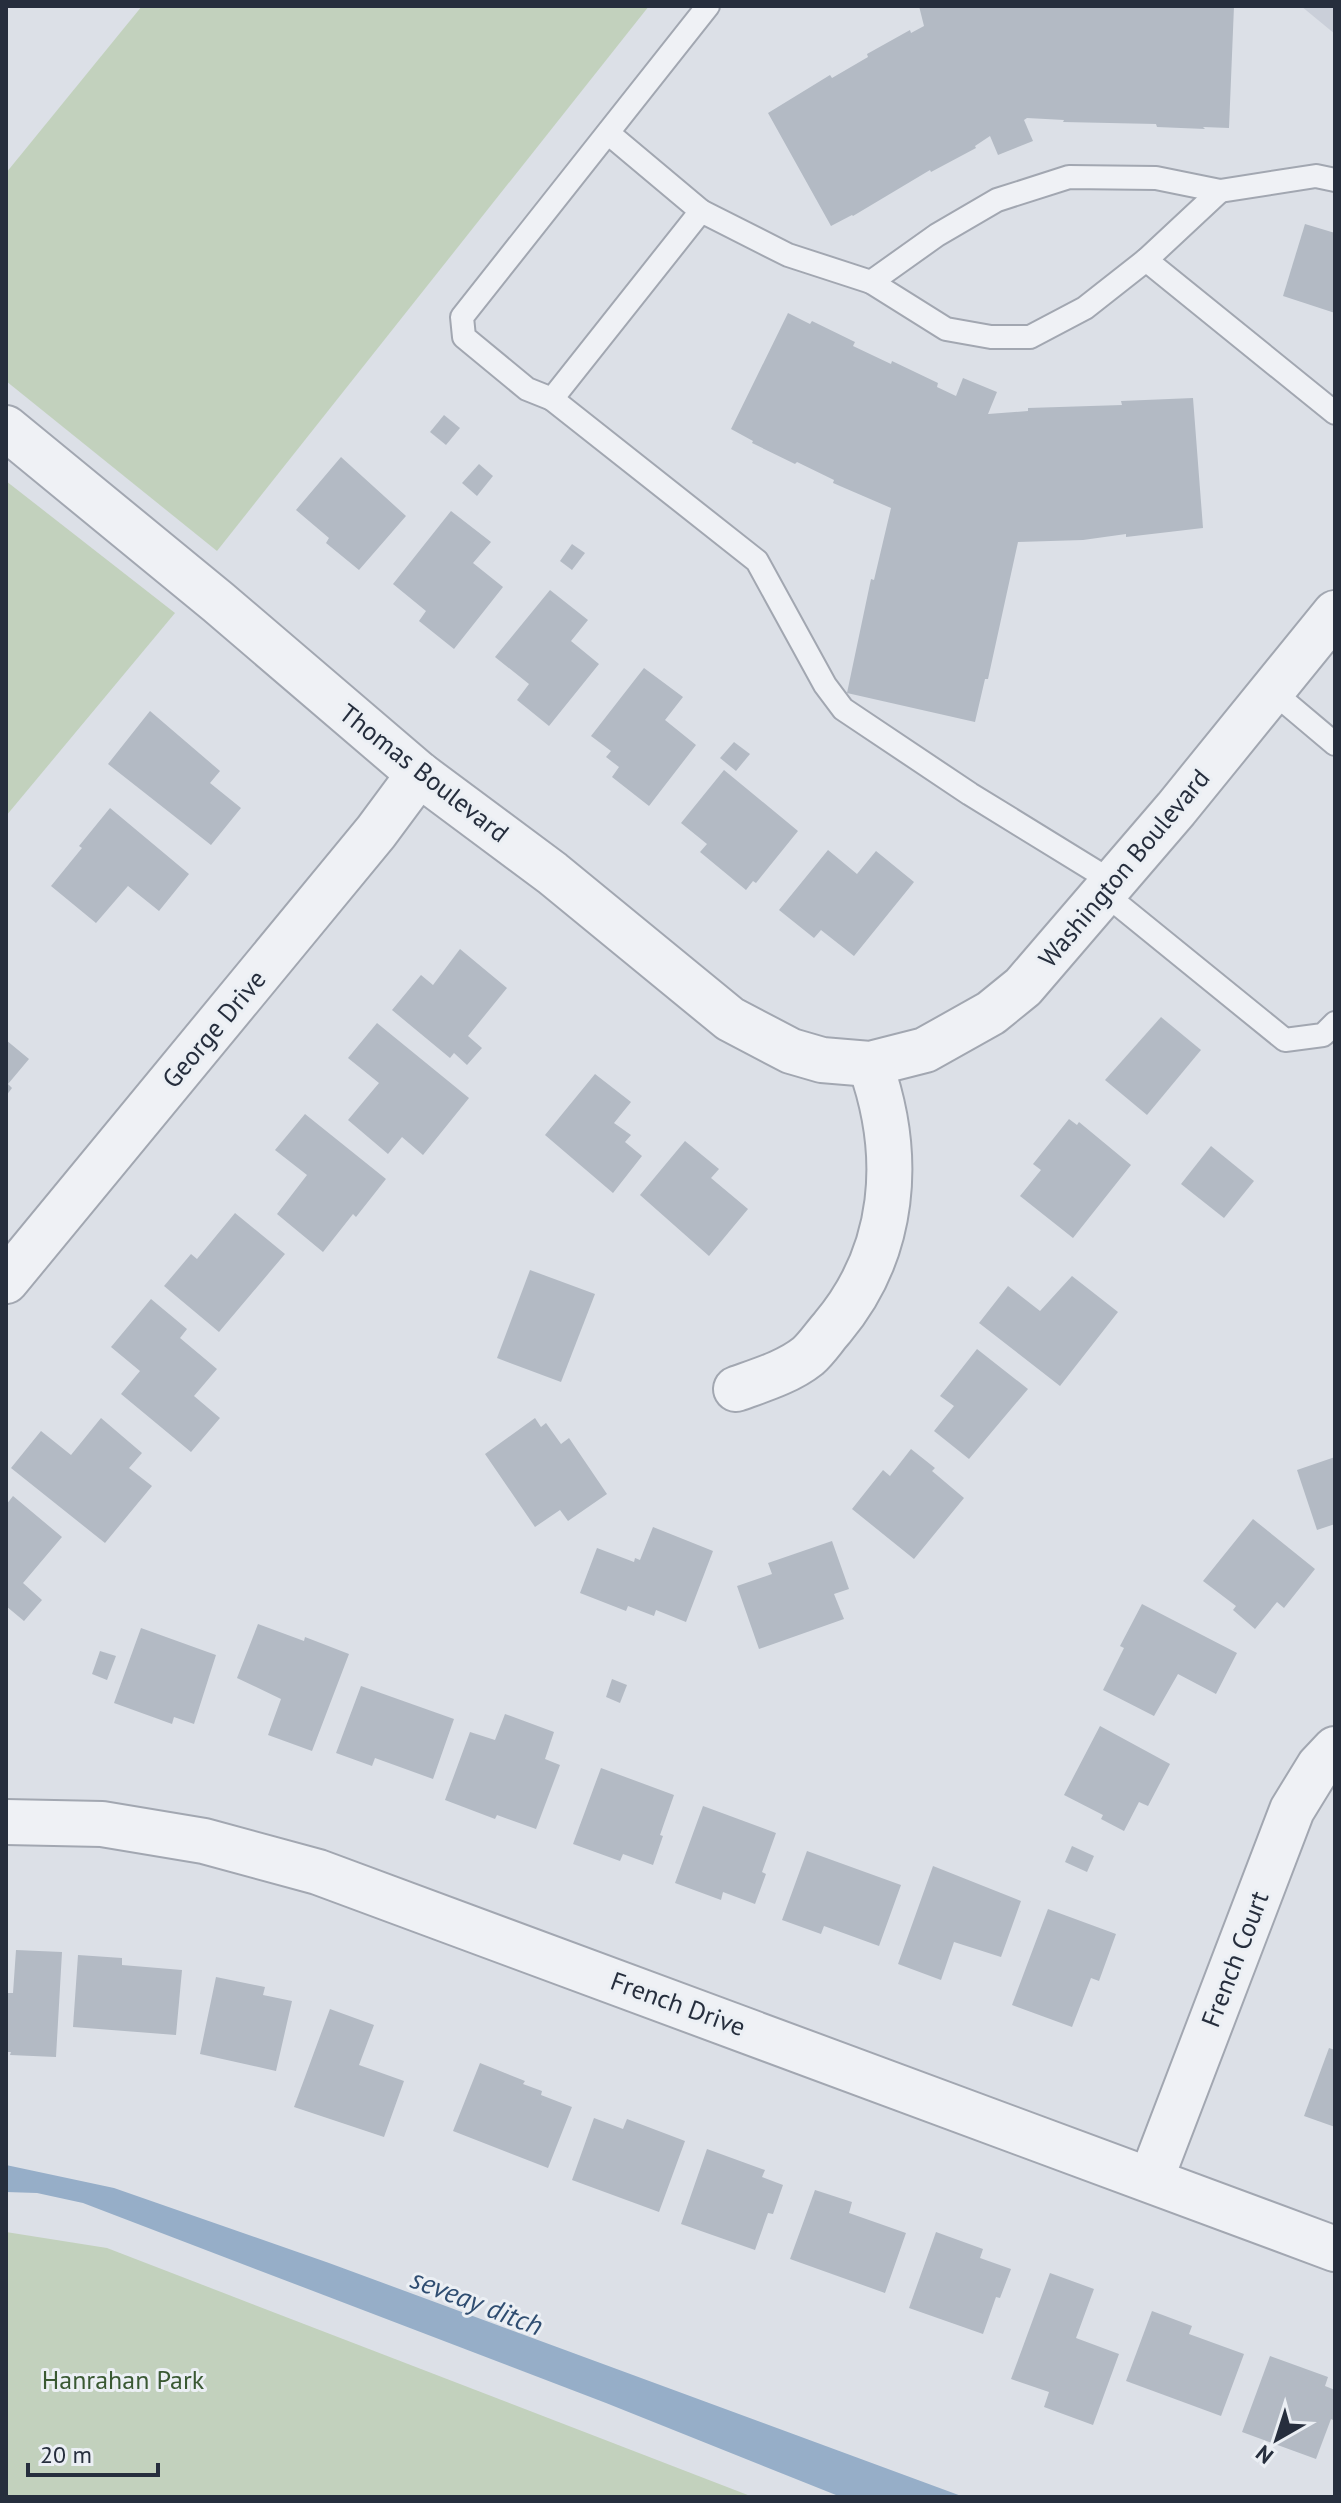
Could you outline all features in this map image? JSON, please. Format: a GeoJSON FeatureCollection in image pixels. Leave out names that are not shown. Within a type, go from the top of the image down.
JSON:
{"type":"FeatureCollection","features":[{"type":"Feature","properties":{"kind":"street","name":"Thomas Boulevard"},"geometry":{"type":"LineString","coordinates":[[6,428],[218,602],[419,774],[552,873],[730,1019],[791,1051],[822,1060],[870,1064]]}},
{"type":"Feature","properties":{"kind":"street","name":"Washington Boulevard"},"geometry":{"type":"LineString","coordinates":[[870,1064],[925,1050],[991,1013],[1023,987],[1335,613]]}},
{"type":"Feature","properties":{"kind":"street","name":"George Drive"},"geometry":{"type":"LineString","coordinates":[[6,1281],[376,832],[419,774]]}},
{"type":"Feature","properties":{"kind":"street"},"geometry":{"type":"LineString","coordinates":[[736,1389],[779,1373],[808,1355],[852,1303],[880,1245],[890,1183],[883,1101],[870,1064]]}},
{"type":"Feature","properties":{"kind":"street","name":"French Court"},"geometry":{"type":"LineString","coordinates":[[1151,2179],[1292,1810],[1319,1766],[1335,1749]]}},
{"type":"Feature","properties":{"kind":"street","name":"French Drive"},"geometry":{"type":"LineString","coordinates":[[6,1822],[102,1824],[204,1841],[318,1872],[1335,2249]]}},
{"type":"Feature","properties":{"kind":"lane"},"geometry":{"type":"LineString","coordinates":[[708,6],[462,317],[464,337],[527,389],[552,399],[757,561],[825,685],[843,709],[1109,887],[1285,1040],[1323,1035],[1335,1023]]}},
{"type":"Feature","properties":{"kind":"lane"},"geometry":{"type":"LineString","coordinates":[[608,133],[701,211],[788,255],[871,282],[946,329],[991,337],[1030,337],[1085,308],[1146,260],[1220,191]]}},
{"type":"Feature","properties":{"kind":"lane"},"geometry":{"type":"LineString","coordinates":[[871,282],[937,235],[997,200],[1069,177],[1156,178],[1220,191],[1316,176],[1335,180]]}},
{"type":"Feature","properties":{"kind":"lane"},"geometry":{"type":"LineString","coordinates":[[552,399],[701,211]]}},
{"type":"Feature","properties":{"kind":"lane"},"geometry":{"type":"LineString","coordinates":[[1146,260],[1335,413]]}},
{"type":"Feature","properties":{"kind":"lane"},"geometry":{"type":"LineString","coordinates":[[1272,691],[1335,744]]}},
{"type":"Feature","properties":{"kind":"shaded area"},"geometry":{"type":"Polygon","coordinates":[[[1301,6],[1335,6],[1335,34],[1301,6]]]}},
{"type":"Feature","properties":{"kind":"green space"},"geometry":{"type":"Polygon","coordinates":[[[142,6],[649,6],[217,551],[6,381],[6,173],[142,6]]]}},
{"type":"Feature","properties":{"kind":"green space"},"geometry":{"type":"Polygon","coordinates":[[[6,481],[175,613],[6,816],[6,481]]]}},
{"type":"Feature","properties":{"kind":"green space","name":"Hanrahan Park"},"geometry":{"type":"Polygon","coordinates":[[[6,2232],[107,2248],[753,2497],[6,2497],[6,2232]]]}},
{"type":"Feature","properties":{"kind":"water"},"geometry":{"type":"Polygon","coordinates":[[[6,2165],[114,2188],[329,2263],[964,2497],[841,2497],[606,2403],[83,2203],[37,2193],[6,2192],[6,2165]]]}},
{"type":"Feature","properties":{"kind":"building"},"geometry":{"type":"Polygon","coordinates":[[[919,6],[1234,6],[1229,128],[1157,127],[1156,124],[1027,118],[1024,120],[1033,141],[998,155],[990,136],[976,148],[930,170],[831,226],[768,113],[910,30],[911,33],[924,26],[919,6]]]}},
{"type":"Feature","properties":{"kind":"building"},"geometry":{"type":"Polygon","coordinates":[[[1305,224],[1335,233],[1335,313],[1283,296],[1305,224]]]}},
{"type":"Feature","properties":{"kind":"building"},"geometry":{"type":"Polygon","coordinates":[[[788,313],[810,324],[812,321],[855,342],[853,346],[938,383],[937,387],[956,396],[963,378],[997,392],[988,414],[1028,411],[1028,408],[1122,405],[1121,401],[1193,398],[1203,528],[1126,537],[1126,534],[1083,540],[1018,542],[988,679],[985,679],[975,722],[847,693],[871,579],[874,580],[891,508],[833,483],[834,480],[752,443],[731,429],[788,313]]]}},
{"type":"Feature","properties":{"kind":"building"},"geometry":{"type":"Polygon","coordinates":[[[444,415],[460,428],[446,445],[430,432],[444,415]]]}},
{"type":"Feature","properties":{"kind":"building"},"geometry":{"type":"Polygon","coordinates":[[[341,457],[406,516],[359,570],[326,543],[329,538],[296,510],[341,457]]]}},
{"type":"Feature","properties":{"kind":"building"},"geometry":{"type":"Polygon","coordinates":[[[479,464],[493,476],[477,496],[462,483],[479,464]]]}},
{"type":"Feature","properties":{"kind":"building"},"geometry":{"type":"Polygon","coordinates":[[[451,511],[491,542],[473,563],[503,587],[454,649],[419,621],[426,611],[393,584],[451,511]]]}},
{"type":"Feature","properties":{"kind":"building"},"geometry":{"type":"Polygon","coordinates":[[[572,544],[585,553],[572,570],[560,561],[572,544]]]}},
{"type":"Feature","properties":{"kind":"building"},"geometry":{"type":"Polygon","coordinates":[[[550,590],[588,620],[571,641],[599,664],[549,726],[517,700],[529,684],[495,657],[550,590]]]}},
{"type":"Feature","properties":{"kind":"building"},"geometry":{"type":"Polygon","coordinates":[[[644,668],[683,697],[665,720],[696,745],[649,806],[612,777],[619,767],[606,757],[611,751],[591,736],[644,668]]]}},
{"type":"Feature","properties":{"kind":"building"},"geometry":{"type":"Polygon","coordinates":[[[150,711],[220,771],[210,783],[241,808],[211,845],[108,764],[150,711]]]}},
{"type":"Feature","properties":{"kind":"building"},"geometry":{"type":"Polygon","coordinates":[[[734,742],[750,754],[736,771],[720,758],[734,742]]]}},
{"type":"Feature","properties":{"kind":"building"},"geometry":{"type":"Polygon","coordinates":[[[724,770],[798,831],[756,883],[753,881],[746,890],[700,852],[707,844],[681,823],[724,770]]]}},
{"type":"Feature","properties":{"kind":"building"},"geometry":{"type":"Polygon","coordinates":[[[110,808],[189,874],[159,911],[128,886],[96,923],[51,886],[110,808]]]}},
{"type":"Feature","properties":{"kind":"building"},"geometry":{"type":"Polygon","coordinates":[[[828,850],[857,874],[876,851],[914,882],[854,956],[821,930],[814,938],[779,910],[828,850]]]}},
{"type":"Feature","properties":{"kind":"building"},"geometry":{"type":"Polygon","coordinates":[[[460,949],[507,988],[468,1036],[482,1048],[467,1065],[454,1053],[450,1058],[392,1010],[421,975],[433,985],[460,949]]]}},
{"type":"Feature","properties":{"kind":"building"},"geometry":{"type":"Polygon","coordinates":[[[1161,1017],[1201,1050],[1147,1115],[1105,1080],[1161,1017]]]}},
{"type":"Feature","properties":{"kind":"building"},"geometry":{"type":"Polygon","coordinates":[[[377,1023],[469,1098],[423,1155],[402,1137],[388,1154],[348,1120],[379,1083],[348,1058],[377,1023]]]}},
{"type":"Feature","properties":{"kind":"building"},"geometry":{"type":"Polygon","coordinates":[[[6,1040],[29,1059],[8,1084],[12,1088],[6,1096],[6,1040]]]}},
{"type":"Feature","properties":{"kind":"building"},"geometry":{"type":"Polygon","coordinates":[[[595,1074],[631,1102],[614,1123],[631,1135],[625,1142],[642,1156],[613,1193],[545,1135],[595,1074]]]}},
{"type":"Feature","properties":{"kind":"building"},"geometry":{"type":"Polygon","coordinates":[[[305,1114],[386,1179],[323,1252],[277,1214],[307,1175],[275,1150],[305,1114]]]}},
{"type":"Feature","properties":{"kind":"building"},"geometry":{"type":"Polygon","coordinates":[[[1069,1119],[1077,1125],[1079,1122],[1131,1165],[1073,1238],[1020,1196],[1041,1170],[1033,1164],[1069,1119]]]}},
{"type":"Feature","properties":{"kind":"building"},"geometry":{"type":"Polygon","coordinates":[[[685,1141],[719,1169],[711,1178],[748,1209],[709,1256],[640,1195],[685,1141]]]}},
{"type":"Feature","properties":{"kind":"building"},"geometry":{"type":"Polygon","coordinates":[[[1211,1146],[1254,1181],[1224,1218],[1181,1184],[1211,1146]]]}},
{"type":"Feature","properties":{"kind":"building"},"geometry":{"type":"Polygon","coordinates":[[[235,1213],[285,1254],[219,1332],[164,1286],[191,1254],[197,1259],[235,1213]]]}},
{"type":"Feature","properties":{"kind":"building"},"geometry":{"type":"Polygon","coordinates":[[[530,1270],[595,1294],[561,1382],[497,1358],[530,1270]]]}},
{"type":"Feature","properties":{"kind":"building"},"geometry":{"type":"Polygon","coordinates":[[[1072,1276],[1118,1312],[1060,1386],[979,1323],[1008,1286],[1040,1311],[1072,1276]]]}},
{"type":"Feature","properties":{"kind":"building"},"geometry":{"type":"Polygon","coordinates":[[[151,1299],[187,1329],[180,1338],[217,1369],[194,1396],[220,1418],[191,1452],[121,1394],[140,1371],[111,1347],[151,1299]]]}},
{"type":"Feature","properties":{"kind":"building"},"geometry":{"type":"Polygon","coordinates":[[[977,1349],[1028,1389],[969,1459],[934,1431],[954,1406],[940,1396],[977,1349]]]}},
{"type":"Feature","properties":{"kind":"building"},"geometry":{"type":"Polygon","coordinates":[[[101,1418],[142,1453],[129,1468],[152,1486],[105,1543],[11,1468],[41,1431],[71,1455],[101,1418]]]}},
{"type":"Feature","properties":{"kind":"building"},"geometry":{"type":"Polygon","coordinates":[[[535,1418],[541,1427],[546,1423],[561,1444],[569,1438],[607,1494],[568,1521],[560,1510],[535,1527],[485,1454],[535,1418]]]}},
{"type":"Feature","properties":{"kind":"building"},"geometry":{"type":"Polygon","coordinates":[[[911,1449],[964,1498],[914,1559],[852,1509],[883,1470],[890,1476],[911,1449]]]}},
{"type":"Feature","properties":{"kind":"building"},"geometry":{"type":"Polygon","coordinates":[[[1335,1457],[1335,1524],[1317,1530],[1297,1470],[1335,1457]]]}},
{"type":"Feature","properties":{"kind":"building"},"geometry":{"type":"Polygon","coordinates":[[[13,1496],[62,1537],[23,1583],[42,1600],[24,1621],[6,1606],[6,1505],[13,1496]]]}},
{"type":"Feature","properties":{"kind":"building"},"geometry":{"type":"Polygon","coordinates":[[[1253,1519],[1315,1569],[1284,1608],[1277,1602],[1255,1629],[1233,1610],[1236,1606],[1203,1581],[1253,1519]]]}},
{"type":"Feature","properties":{"kind":"building"},"geometry":{"type":"Polygon","coordinates":[[[653,1527],[713,1551],[686,1622],[656,1610],[654,1616],[628,1606],[626,1611],[580,1593],[597,1548],[634,1562],[635,1558],[640,1560],[653,1527]]]}},
{"type":"Feature","properties":{"kind":"building"},"geometry":{"type":"Polygon","coordinates":[[[832,1541],[849,1589],[834,1594],[844,1619],[759,1649],[737,1586],[772,1574],[768,1563],[832,1541]]]}},
{"type":"Feature","properties":{"kind":"building"},"geometry":{"type":"Polygon","coordinates":[[[1142,1604],[1237,1653],[1216,1694],[1178,1674],[1154,1716],[1103,1690],[1124,1648],[1120,1646],[1142,1604]]]}},
{"type":"Feature","properties":{"kind":"building"},"geometry":{"type":"Polygon","coordinates":[[[258,1624],[349,1654],[312,1751],[268,1735],[281,1699],[237,1678],[258,1624]]]}},
{"type":"Feature","properties":{"kind":"building"},"geometry":{"type":"Polygon","coordinates":[[[141,1628],[216,1655],[194,1724],[174,1717],[172,1724],[114,1703],[141,1628]]]}},
{"type":"Feature","properties":{"kind":"building"},"geometry":{"type":"Polygon","coordinates":[[[100,1651],[116,1656],[107,1680],[92,1674],[100,1651]]]}},
{"type":"Feature","properties":{"kind":"building"},"geometry":{"type":"Polygon","coordinates":[[[612,1679],[627,1685],[620,1703],[606,1697],[612,1679]]]}},
{"type":"Feature","properties":{"kind":"building"},"geometry":{"type":"Polygon","coordinates":[[[361,1686],[454,1719],[433,1779],[375,1758],[372,1766],[336,1753],[361,1686]]]}},
{"type":"Feature","properties":{"kind":"building"},"geometry":{"type":"Polygon","coordinates":[[[505,1714],[554,1732],[545,1759],[560,1765],[536,1829],[497,1815],[495,1819],[445,1800],[470,1732],[495,1740],[505,1714]]]}},
{"type":"Feature","properties":{"kind":"building"},"geometry":{"type":"Polygon","coordinates":[[[1100,1726],[1170,1764],[1148,1806],[1139,1802],[1124,1831],[1101,1819],[1103,1815],[1064,1795],[1100,1726]]]}},
{"type":"Feature","properties":{"kind":"building"},"geometry":{"type":"Polygon","coordinates":[[[601,1768],[674,1795],[653,1865],[623,1854],[620,1861],[573,1844],[601,1768]]]}},
{"type":"Feature","properties":{"kind":"building"},"geometry":{"type":"Polygon","coordinates":[[[703,1806],[776,1833],[755,1904],[723,1892],[721,1900],[675,1883],[703,1806]]]}},
{"type":"Feature","properties":{"kind":"building"},"geometry":{"type":"Polygon","coordinates":[[[1072,1846],[1094,1856],[1087,1872],[1065,1862],[1072,1846]]]}},
{"type":"Feature","properties":{"kind":"building"},"geometry":{"type":"Polygon","coordinates":[[[807,1851],[901,1885],[879,1946],[824,1926],[821,1934],[782,1920],[807,1851]]]}},
{"type":"Feature","properties":{"kind":"building"},"geometry":{"type":"Polygon","coordinates":[[[933,1866],[1021,1901],[1001,1957],[954,1942],[941,1980],[898,1964],[933,1866]]]}},
{"type":"Feature","properties":{"kind":"building"},"geometry":{"type":"Polygon","coordinates":[[[1048,1909],[1116,1934],[1099,1981],[1091,1978],[1072,2027],[1012,2005],[1048,1909]]]}},
{"type":"Feature","properties":{"kind":"building"},"geometry":{"type":"Polygon","coordinates":[[[16,1950],[62,1952],[56,2057],[10,2055],[11,2052],[6,2052],[6,1993],[13,1993],[16,1950]]]}},
{"type":"Feature","properties":{"kind":"building"},"geometry":{"type":"Polygon","coordinates":[[[78,1955],[122,1958],[122,1965],[182,1970],[176,2035],[73,2027],[78,1955]]]}},
{"type":"Feature","properties":{"kind":"building"},"geometry":{"type":"Polygon","coordinates":[[[216,1977],[265,1987],[263,1995],[292,2001],[276,2071],[200,2054],[216,1977]]]}},
{"type":"Feature","properties":{"kind":"building"},"geometry":{"type":"Polygon","coordinates":[[[330,2009],[374,2025],[359,2065],[404,2081],[384,2137],[294,2107],[330,2009]]]}},
{"type":"Feature","properties":{"kind":"building"},"geometry":{"type":"Polygon","coordinates":[[[1329,2048],[1335,2050],[1335,2127],[1304,2116],[1329,2048]]]}},
{"type":"Feature","properties":{"kind":"building"},"geometry":{"type":"Polygon","coordinates":[[[480,2063],[525,2081],[523,2084],[542,2091],[541,2095],[572,2107],[548,2168],[453,2131],[480,2063]]]}},
{"type":"Feature","properties":{"kind":"building"},"geometry":{"type":"Polygon","coordinates":[[[594,2118],[623,2129],[627,2119],[685,2141],[659,2212],[572,2180],[594,2118]]]}},
{"type":"Feature","properties":{"kind":"building"},"geometry":{"type":"Polygon","coordinates":[[[707,2149],[765,2170],[762,2177],[783,2185],[773,2214],[768,2213],[755,2250],[681,2224],[707,2149]]]}},
{"type":"Feature","properties":{"kind":"building"},"geometry":{"type":"Polygon","coordinates":[[[815,2190],[852,2202],[849,2213],[906,2233],[885,2293],[790,2259],[815,2190]]]}},
{"type":"Feature","properties":{"kind":"building"},"geometry":{"type":"Polygon","coordinates":[[[936,2232],[983,2249],[980,2258],[1011,2269],[1000,2298],[996,2297],[983,2334],[909,2308],[936,2232]]]}},
{"type":"Feature","properties":{"kind":"building"},"geometry":{"type":"Polygon","coordinates":[[[1050,2273],[1094,2289],[1076,2338],[1119,2354],[1093,2425],[1044,2407],[1049,2392],[1011,2379],[1050,2273]]]}},
{"type":"Feature","properties":{"kind":"building"},"geometry":{"type":"Polygon","coordinates":[[[1152,2311],[1192,2326],[1189,2334],[1244,2354],[1221,2416],[1126,2381],[1152,2311]]]}},
{"type":"Feature","properties":{"kind":"building"},"geometry":{"type":"Polygon","coordinates":[[[1270,2356],[1328,2377],[1325,2386],[1335,2390],[1335,2421],[1331,2419],[1316,2459],[1242,2432],[1270,2356]]]}},
{"type":"Feature","properties":{"kind":"water label","name":"seveay ditch"},"geometry":{"type":"Point","coordinates":[477,2302]}}]}
